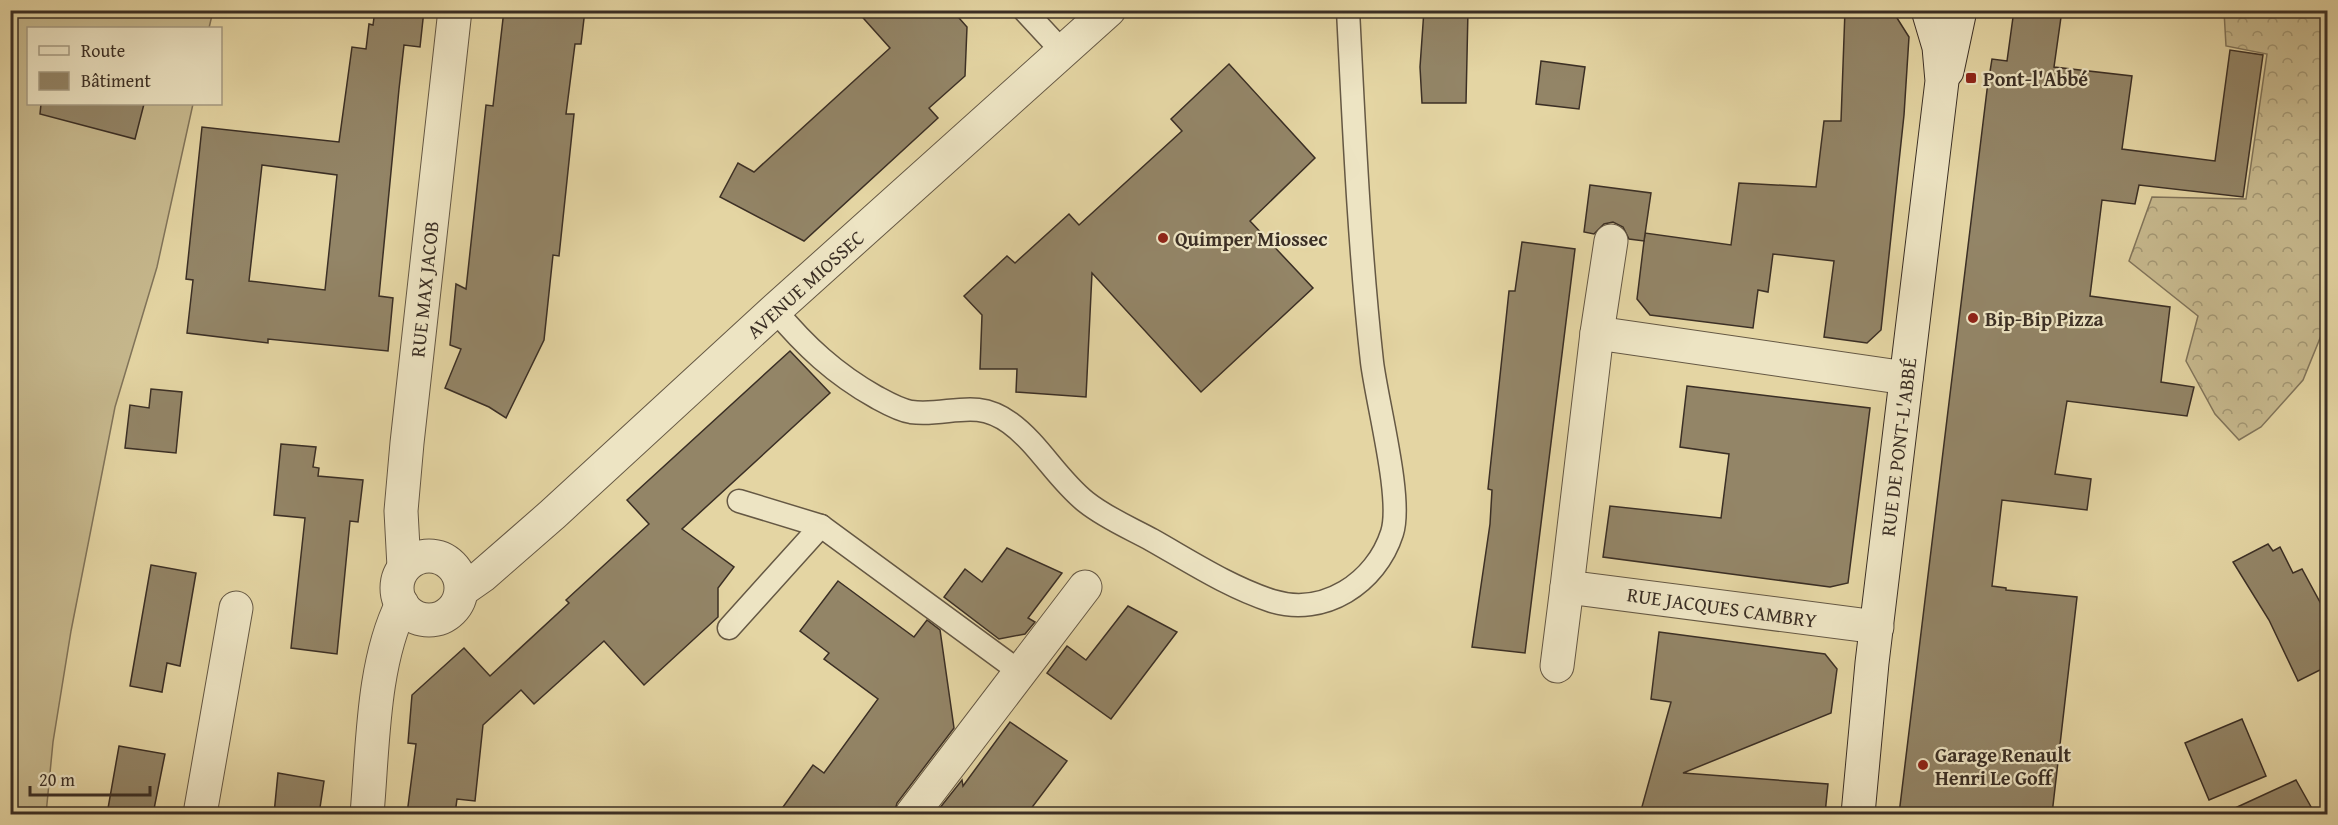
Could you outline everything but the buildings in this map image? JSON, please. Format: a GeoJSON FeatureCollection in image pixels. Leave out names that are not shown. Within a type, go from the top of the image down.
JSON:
{"type":"FeatureCollection","features":[{"type":"Feature","properties":{"kind":"street","name":"RUE MAX JACOB"},"geometry":{"type":"LineString","coordinates":[[404,567],[401,511],[407,443],[455,10]]}},
{"type":"Feature","properties":{"kind":"street","name":"AVENUE MIOSSEC"},"geometry":{"type":"LineString","coordinates":[[455,576],[482,576],[597,475],[775,310],[1109,10]]}},
{"type":"Feature","properties":{"kind":"street","name":"RUE DE PONT-L'ABBÉ"},"geometry":{"type":"LineString","coordinates":[[1858,814],[1876,627],[1942,81],[1939,47],[1928,10]]}},
{"type":"Feature","properties":{"kind":"street","name":"RUE DE PONT-L'ABBÉ"},"geometry":{"type":"LineString","coordinates":[[1942,81],[1952,52],[1960,10]]}},
{"type":"Feature","properties":{"kind":"street"},"geometry":{"type":"LineString","coordinates":[[1557,666],[1597,333],[1611,242]]}},
{"type":"Feature","properties":{"kind":"street"},"geometry":{"type":"LineString","coordinates":[[1597,333],[1906,378]]}},
{"type":"Feature","properties":{"kind":"street"},"geometry":{"type":"LineString","coordinates":[[430,555],[455,576],[460,599],[450,613],[435,620],[410,611],[397,585],[404,567],[421,557],[430,555]]}},
{"type":"Feature","properties":{"kind":"street","name":"RUE JACQUES CAMBRY"},"geometry":{"type":"LineString","coordinates":[[1567,586],[1876,627]]}},
{"type":"Feature","properties":{"kind":"street"},"geometry":{"type":"LineString","coordinates":[[912,814],[1085,587]]}},
{"type":"Feature","properties":{"kind":"street"},"geometry":{"type":"LineString","coordinates":[[200,814],[236,608]]}},
{"type":"Feature","properties":{"kind":"street"},"geometry":{"type":"LineString","coordinates":[[366,814],[385,652],[391,625],[410,611]]}},
{"type":"Feature","properties":{"kind":"lane"},"geometry":{"type":"LineString","coordinates":[[1024,10],[1063,52]]}},
{"type":"Feature","properties":{"kind":"lane"},"geometry":{"type":"LineString","coordinates":[[775,310],[804,345],[834,371],[895,407],[910,412],[928,413],[968,407],[993,414],[1010,423],[1083,500],[1106,516],[1225,581],[1275,602],[1301,604],[1326,602],[1337,598],[1364,580],[1374,568],[1392,533],[1395,519],[1394,494],[1371,347],[1352,117],[1348,10]]}},
{"type":"Feature","properties":{"kind":"lane"},"geometry":{"type":"LineString","coordinates":[[739,501],[821,526],[1020,672]]}},
{"type":"Feature","properties":{"kind":"lane"},"geometry":{"type":"LineString","coordinates":[[729,628],[821,526]]}},
{"type":"Feature","properties":{"kind":"green space"},"geometry":{"type":"Polygon","coordinates":[[[10,11],[213,11],[209,27],[27,27],[27,105],[193,105],[157,267],[115,407],[71,631],[53,742],[46,814],[10,814],[10,11]]]}},
{"type":"Feature","properties":{"kind":"green space"},"geometry":{"type":"Polygon","coordinates":[[[2224,11],[2328,11],[2327,321],[2303,380],[2261,427],[2239,440],[2215,414],[2186,361],[2198,316],[2129,261],[2152,197],[2246,199],[2267,54],[2226,46],[2224,11]]]}},
{"type":"Feature","properties":{"kind":"place","name":"Pont-l'Abbé"},"geometry":{"type":"Point","coordinates":[1971,78]}},
{"type":"Feature","properties":{"kind":"place","name":"Quimper Miossec"},"geometry":{"type":"Point","coordinates":[1163,238]}},
{"type":"Feature","properties":{"kind":"place","name":"Bip-Bip Pizza"},"geometry":{"type":"Point","coordinates":[1973,318]}},
{"type":"Feature","properties":{"kind":"place","name":"Garage Renault Henri Le Goff"},"geometry":{"type":"Point","coordinates":[1923,765]}}]}
